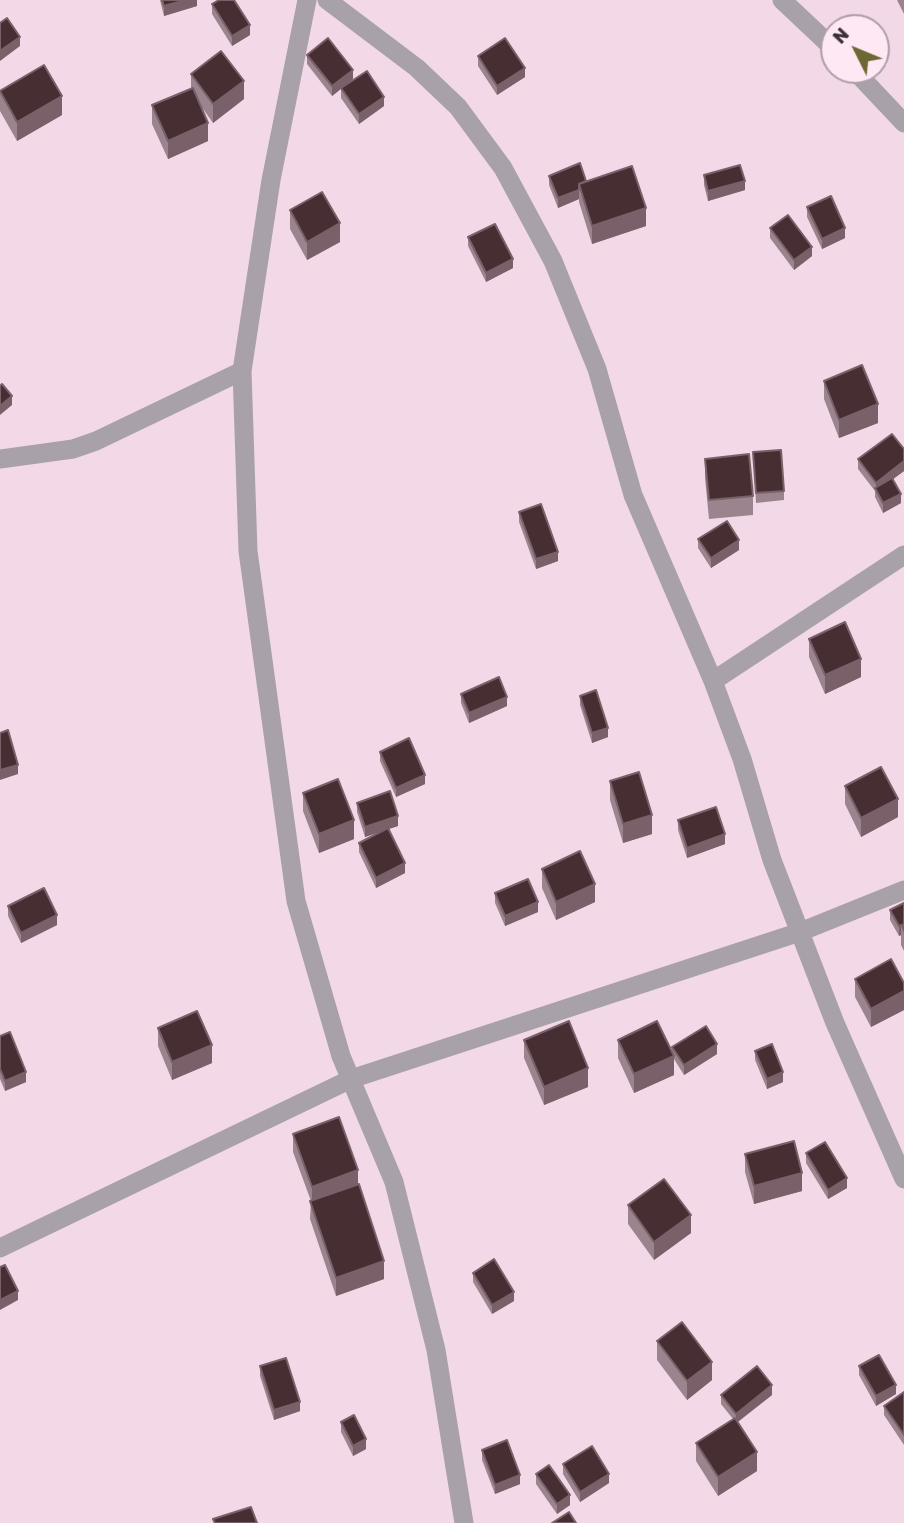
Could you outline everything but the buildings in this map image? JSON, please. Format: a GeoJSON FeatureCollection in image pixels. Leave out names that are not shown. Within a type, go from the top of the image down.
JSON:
{"type":"FeatureCollection","features":[{"type":"Feature","properties":{"kind":"street"},"geometry":{"type":"LineString","coordinates":[[307,0],[271,180],[242,371],[248,551],[296,901],[341,1056],[397,1195],[436,1350],[464,1523]]}},
{"type":"Feature","properties":{"kind":"street"},"geometry":{"type":"LineString","coordinates":[[327,0],[425,76],[458,107],[503,168],[553,261],[597,369],[634,495],[713,681],[742,759],[772,860],[835,1023],[904,1179]]}},
{"type":"Feature","properties":{"kind":"street"},"geometry":{"type":"LineString","coordinates":[[782,0],[820,37]]}},
{"type":"Feature","properties":{"kind":"street"},"geometry":{"type":"LineString","coordinates":[[867,84],[904,123]]}},
{"type":"Feature","properties":{"kind":"street"},"geometry":{"type":"LineString","coordinates":[[0,459],[85,445],[242,371]]}},
{"type":"Feature","properties":{"kind":"street"},"geometry":{"type":"LineString","coordinates":[[713,681],[904,555]]}},
{"type":"Feature","properties":{"kind":"street"},"geometry":{"type":"LineString","coordinates":[[0,1248],[351,1079],[800,932],[904,890]]}}]}
